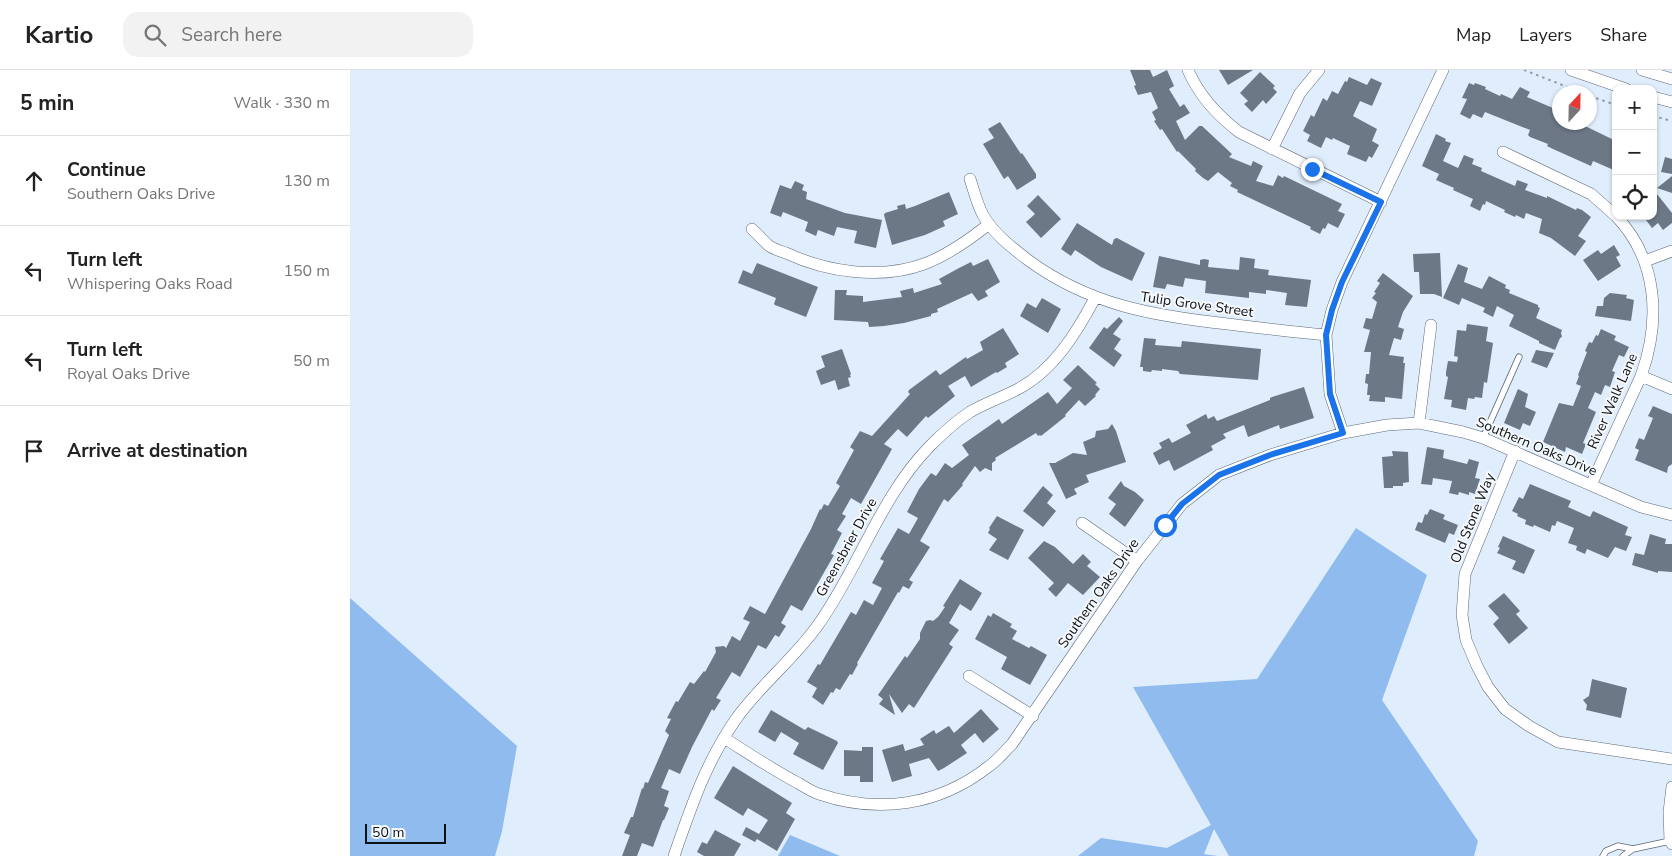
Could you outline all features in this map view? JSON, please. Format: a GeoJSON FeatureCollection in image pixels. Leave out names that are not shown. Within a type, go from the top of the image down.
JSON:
{"type":"FeatureCollection","features":[{"type":"Feature","properties":{"kind":"street"},"geometry":{"type":"LineString","coordinates":[[1188,70],[1194,83],[1221,119],[1238,132],[1381,202]]}},
{"type":"Feature","properties":{"kind":"street"},"geometry":{"type":"LineString","coordinates":[[1272,149],[1300,93],[1319,70]]}},
{"type":"Feature","properties":{"kind":"street"},"geometry":{"type":"LineString","coordinates":[[1343,433],[1330,394],[1326,335],[1332,310],[1342,282],[1443,70]]}},
{"type":"Feature","properties":{"kind":"street"},"geometry":{"type":"LineString","coordinates":[[1571,70],[1614,85]]}},
{"type":"Feature","properties":{"kind":"street"},"geometry":{"type":"LineString","coordinates":[[1642,70],[1672,79]]}},
{"type":"Feature","properties":{"kind":"street"},"geometry":{"type":"LineString","coordinates":[[1657,98],[1672,102]]}},
{"type":"Feature","properties":{"kind":"street","name":"River Walk Lane"},"geometry":{"type":"LineString","coordinates":[[1503,152],[1591,194],[1612,212]]}},
{"type":"Feature","properties":{"kind":"street","name":"Tulip Grove Street"},"geometry":{"type":"LineString","coordinates":[[970,179],[982,213],[989,224],[1020,254],[1042,270],[1095,298],[1119,306],[1179,318],[1326,335]]}},
{"type":"Feature","properties":{"kind":"street","name":"River Walk Lane"},"geometry":{"type":"LineString","coordinates":[[1591,485],[1641,376],[1648,359],[1652,338],[1654,308],[1651,280],[1645,261],[1632,236],[1619,220]]}},
{"type":"Feature","properties":{"kind":"street"},"geometry":{"type":"LineString","coordinates":[[752,228],[769,246],[802,261],[836,270],[870,272],[899,271],[924,264],[968,241],[989,224]]}},
{"type":"Feature","properties":{"kind":"street"},"geometry":{"type":"LineString","coordinates":[[1645,261],[1672,251]]}},
{"type":"Feature","properties":{"kind":"street","name":"Greensbrier Drive"},"geometry":{"type":"LineString","coordinates":[[674,856],[709,762],[750,702],[797,652],[818,626],[835,600],[895,491],[912,466],[950,427],[971,412],[1019,388],[1043,371],[1080,326],[1095,298]]}},
{"type":"Feature","properties":{"kind":"street"},"geometry":{"type":"LineString","coordinates":[[1419,423],[1430,325]]}},
{"type":"Feature","properties":{"kind":"street"},"geometry":{"type":"LineString","coordinates":[[1641,376],[1672,389]]}},
{"type":"Feature","properties":{"kind":"street","name":"Southern Oaks Drive"},"geometry":{"type":"LineString","coordinates":[[724,738],[817,794],[851,803],[885,805],[926,800],[957,787],[988,767],[1012,744],[1137,561],[1182,504],[1219,475],[1270,455],[1343,433],[1387,425],[1419,423],[1463,432],[1515,451],[1641,506],[1672,515]]}},
{"type":"Feature","properties":{"kind":"street","name":"Old Stone Way"},"geometry":{"type":"LineString","coordinates":[[1515,451],[1465,574],[1462,616],[1466,640],[1477,666],[1488,687],[1505,709],[1529,726],[1558,742],[1672,759]]}},
{"type":"Feature","properties":{"kind":"street"},"geometry":{"type":"LineString","coordinates":[[1082,523],[1137,561]]}},
{"type":"Feature","properties":{"kind":"street"},"geometry":{"type":"LineString","coordinates":[[969,676],[1032,716]]}},
{"type":"Feature","properties":{"kind":"street"},"geometry":{"type":"LineString","coordinates":[[1671,842],[1669,812],[1672,787]]}},
{"type":"Feature","properties":{"kind":"lane"},"geometry":{"type":"LineString","coordinates":[[1483,438],[1519,358]]}},
{"type":"Feature","properties":{"kind":"lane"},"geometry":{"type":"LineString","coordinates":[[1603,856],[1606,851],[1618,846],[1633,849],[1671,842]]}},
{"type":"Feature","properties":{"kind":"lane"},"geometry":{"type":"LineString","coordinates":[[1623,856],[1633,849]]}},
{"type":"Feature","properties":{"kind":"path"},"geometry":{"type":"LineString","coordinates":[[1524,70],[1562,85]]}},
{"type":"Feature","properties":{"kind":"path"},"geometry":{"type":"LineString","coordinates":[[1597,98],[1612,104]]}},
{"type":"Feature","properties":{"kind":"path"},"geometry":{"type":"LineString","coordinates":[[1657,117],[1672,121]]}},
{"type":"Feature","properties":{"kind":"shaded area"},"geometry":{"type":"Polygon","coordinates":[[[1356,528],[1427,575],[1382,700],[1478,841],[1474,856],[1229,856],[1214,829],[1204,854],[1218,856],[1078,856],[1101,838],[1167,848],[1211,825],[1133,687],[1257,679],[1356,528]]]}},
{"type":"Feature","properties":{"kind":"shaded area"},"geometry":{"type":"Polygon","coordinates":[[[350,598],[517,746],[502,831],[495,856],[350,856],[350,598]]]}},
{"type":"Feature","properties":{"kind":"shaded area"},"geometry":{"type":"Polygon","coordinates":[[[790,835],[840,856],[778,856],[790,835]]]}},
{"type":"Feature","properties":{"kind":"building"},"geometry":{"type":"Polygon","coordinates":[[[1130,70],[1150,70],[1153,77],[1167,70],[1174,86],[1169,89],[1180,107],[1184,104],[1190,113],[1176,121],[1185,140],[1199,126],[1202,126],[1232,154],[1229,157],[1251,166],[1253,161],[1263,166],[1256,181],[1273,186],[1278,175],[1283,178],[1284,176],[1342,204],[1338,211],[1345,214],[1338,228],[1328,223],[1320,234],[1310,229],[1311,227],[1237,192],[1238,190],[1230,186],[1232,183],[1218,172],[1208,181],[1203,178],[1177,152],[1162,129],[1160,130],[1154,121],[1156,120],[1152,112],[1158,108],[1151,92],[1138,95],[1130,70]]]}},
{"type":"Feature","properties":{"kind":"building"},"geometry":{"type":"Polygon","coordinates":[[[1219,70],[1253,70],[1228,85],[1219,70]]]}},
{"type":"Feature","properties":{"kind":"building"},"geometry":{"type":"Polygon","coordinates":[[[1260,72],[1275,86],[1273,88],[1277,92],[1266,104],[1263,100],[1252,112],[1244,104],[1248,101],[1240,93],[1260,72]]]}},
{"type":"Feature","properties":{"kind":"building"},"geometry":{"type":"Polygon","coordinates":[[[1349,77],[1367,85],[1371,78],[1382,83],[1372,106],[1360,101],[1353,116],[1377,129],[1372,141],[1379,145],[1372,158],[1369,156],[1366,162],[1347,154],[1350,146],[1333,138],[1332,140],[1326,137],[1321,148],[1307,141],[1310,135],[1303,131],[1311,115],[1314,117],[1323,98],[1327,101],[1332,91],[1338,94],[1349,77]]]}},
{"type":"Feature","properties":{"kind":"building"},"geometry":{"type":"Polygon","coordinates":[[[1469,83],[1486,87],[1485,89],[1500,96],[1501,94],[1512,99],[1520,87],[1530,92],[1527,97],[1552,108],[1552,130],[1593,130],[1612,139],[1612,169],[1593,161],[1591,166],[1553,149],[1547,146],[1548,144],[1530,137],[1528,135],[1530,130],[1485,112],[1482,118],[1473,114],[1470,119],[1460,114],[1467,99],[1462,98],[1469,83]]]}},
{"type":"Feature","properties":{"kind":"building"},"geometry":{"type":"Polygon","coordinates":[[[1000,122],[1036,174],[1036,178],[1017,190],[1008,176],[1004,179],[983,144],[994,138],[988,129],[1000,122]]]}},
{"type":"Feature","properties":{"kind":"building"},"geometry":{"type":"Polygon","coordinates":[[[1436,134],[1451,143],[1443,161],[1458,168],[1464,155],[1474,159],[1472,164],[1482,168],[1481,171],[1515,186],[1517,180],[1528,184],[1525,190],[1547,198],[1547,196],[1576,210],[1577,208],[1582,210],[1591,217],[1578,236],[1586,241],[1575,256],[1551,238],[1539,233],[1542,219],[1526,213],[1524,219],[1516,215],[1515,217],[1486,201],[1480,211],[1470,206],[1473,199],[1436,180],[1439,174],[1422,166],[1436,134]]]}},
{"type":"Feature","properties":{"kind":"building"},"geometry":{"type":"Polygon","coordinates":[[[1665,157],[1672,159],[1672,174],[1661,172],[1665,157]]]}},
{"type":"Feature","properties":{"kind":"building"},"geometry":{"type":"Polygon","coordinates":[[[1672,176],[1672,193],[1657,188],[1672,176]]]}},
{"type":"Feature","properties":{"kind":"building"},"geometry":{"type":"Polygon","coordinates":[[[795,181],[804,185],[802,190],[807,192],[806,199],[845,213],[882,220],[876,248],[854,243],[857,231],[837,227],[834,236],[818,230],[816,236],[805,231],[808,222],[783,212],[781,217],[770,213],[780,185],[791,189],[795,181]]]}},
{"type":"Feature","properties":{"kind":"building"},"geometry":{"type":"Polygon","coordinates":[[[949,192],[958,214],[943,221],[945,226],[925,235],[892,245],[885,213],[898,209],[897,206],[905,204],[906,209],[949,192]]]}},
{"type":"Feature","properties":{"kind":"building"},"geometry":{"type":"Polygon","coordinates":[[[1657,194],[1672,213],[1672,223],[1663,230],[1658,223],[1652,228],[1646,220],[1657,220],[1657,194]]]}},
{"type":"Feature","properties":{"kind":"building"},"geometry":{"type":"Polygon","coordinates":[[[1038,195],[1061,219],[1041,238],[1026,222],[1035,214],[1027,206],[1038,195]]]}},
{"type":"Feature","properties":{"kind":"building"},"geometry":{"type":"Polygon","coordinates":[[[1077,223],[1112,245],[1114,239],[1117,238],[1145,253],[1132,281],[1101,267],[1075,250],[1071,256],[1061,249],[1077,223]]]}},
{"type":"Feature","properties":{"kind":"building"},"geometry":{"type":"Polygon","coordinates":[[[1614,245],[1620,255],[1616,257],[1621,266],[1598,281],[1583,260],[1598,250],[1601,254],[1614,245]]]}},
{"type":"Feature","properties":{"kind":"building"},"geometry":{"type":"Polygon","coordinates":[[[1440,253],[1442,297],[1434,294],[1420,294],[1419,272],[1414,272],[1413,254],[1440,253]]]}},
{"type":"Feature","properties":{"kind":"building"},"geometry":{"type":"Polygon","coordinates":[[[1159,256],[1200,265],[1200,260],[1204,259],[1209,260],[1208,267],[1239,270],[1240,257],[1255,259],[1254,268],[1269,270],[1268,275],[1311,280],[1307,307],[1285,305],[1287,293],[1266,290],[1266,294],[1249,292],[1249,298],[1205,293],[1206,281],[1185,278],[1183,287],[1167,284],[1165,289],[1153,287],[1159,256]]]}},
{"type":"Feature","properties":{"kind":"building"},"geometry":{"type":"Polygon","coordinates":[[[988,259],[1000,282],[985,291],[988,296],[978,301],[972,293],[937,309],[938,312],[931,314],[931,316],[884,326],[869,327],[868,322],[834,320],[835,290],[847,290],[846,295],[863,296],[863,302],[902,297],[900,291],[913,288],[914,293],[942,284],[939,279],[959,268],[971,262],[973,266],[988,259]]]}},
{"type":"Feature","properties":{"kind":"building"},"geometry":{"type":"Polygon","coordinates":[[[757,263],[818,287],[806,317],[775,305],[776,298],[738,283],[743,270],[752,274],[757,263]]]}},
{"type":"Feature","properties":{"kind":"building"},"geometry":{"type":"Polygon","coordinates":[[[1458,264],[1468,268],[1464,282],[1482,289],[1489,276],[1506,285],[1505,288],[1510,290],[1509,293],[1538,305],[1540,308],[1536,318],[1562,330],[1562,337],[1555,350],[1509,326],[1514,315],[1497,306],[1493,317],[1483,312],[1485,308],[1462,298],[1459,305],[1443,298],[1458,264]]]}},
{"type":"Feature","properties":{"kind":"building"},"geometry":{"type":"Polygon","coordinates":[[[1383,273],[1413,296],[1403,312],[1398,327],[1404,329],[1401,340],[1394,338],[1389,355],[1404,357],[1402,399],[1385,397],[1385,402],[1369,401],[1370,395],[1367,395],[1368,384],[1365,383],[1366,374],[1369,374],[1371,352],[1364,352],[1370,330],[1363,328],[1366,318],[1372,319],[1377,302],[1372,298],[1380,283],[1377,281],[1383,273]]]}},
{"type":"Feature","properties":{"kind":"building"},"geometry":{"type":"Polygon","coordinates":[[[1610,293],[1627,295],[1626,298],[1634,300],[1631,321],[1595,316],[1597,306],[1603,306],[1604,298],[1610,293]]]}},
{"type":"Feature","properties":{"kind":"building"},"geometry":{"type":"Polygon","coordinates":[[[1042,298],[1061,309],[1048,333],[1020,316],[1027,303],[1036,308],[1042,298]]]}},
{"type":"Feature","properties":{"kind":"building"},"geometry":{"type":"Polygon","coordinates":[[[1119,317],[1123,321],[1113,334],[1121,339],[1114,349],[1122,355],[1114,367],[1089,348],[1104,327],[1107,329],[1119,317]]]}},
{"type":"Feature","properties":{"kind":"building"},"geometry":{"type":"Polygon","coordinates":[[[1467,324],[1488,327],[1486,341],[1493,343],[1487,383],[1484,382],[1482,398],[1468,398],[1466,410],[1451,407],[1452,400],[1444,399],[1448,377],[1446,372],[1448,361],[1457,362],[1458,357],[1454,356],[1457,330],[1466,331],[1467,324]]]}},
{"type":"Feature","properties":{"kind":"building"},"geometry":{"type":"Polygon","coordinates":[[[1003,328],[1019,354],[1005,363],[1007,367],[971,387],[965,376],[948,386],[955,396],[928,418],[926,416],[907,437],[898,429],[884,444],[892,449],[861,504],[851,498],[842,514],[846,516],[837,530],[842,533],[831,554],[834,555],[802,611],[791,605],[781,623],[786,626],[779,637],[775,635],[766,649],[758,645],[740,677],[732,672],[716,698],[721,700],[714,711],[712,709],[680,774],[669,769],[661,788],[669,791],[664,806],[669,808],[653,847],[642,843],[637,856],[622,856],[630,835],[624,833],[631,817],[633,817],[642,788],[645,782],[648,783],[669,735],[665,731],[671,719],[667,718],[676,701],[678,702],[690,682],[694,684],[705,672],[716,652],[715,647],[724,646],[726,648],[732,636],[740,641],[750,622],[743,619],[750,606],[765,614],[820,509],[824,504],[828,506],[840,486],[836,483],[854,450],[850,447],[860,431],[872,436],[910,394],[909,390],[936,370],[940,375],[966,357],[967,359],[983,350],[980,342],[1003,328]]]}},
{"type":"Feature","properties":{"kind":"building"},"geometry":{"type":"Polygon","coordinates":[[[1601,329],[1616,336],[1614,340],[1629,347],[1624,357],[1619,355],[1612,371],[1615,372],[1610,387],[1605,385],[1601,395],[1595,392],[1588,408],[1596,412],[1583,443],[1586,444],[1582,454],[1566,447],[1565,452],[1543,442],[1559,403],[1573,406],[1581,386],[1576,384],[1587,352],[1585,351],[1589,342],[1592,343],[1601,329]]]}},
{"type":"Feature","properties":{"kind":"building"},"geometry":{"type":"Polygon","coordinates":[[[1144,338],[1156,339],[1155,345],[1181,347],[1182,341],[1261,349],[1258,380],[1180,374],[1178,371],[1162,369],[1162,371],[1143,371],[1143,367],[1140,367],[1144,338]]]}},
{"type":"Feature","properties":{"kind":"building"},"geometry":{"type":"Polygon","coordinates":[[[842,349],[851,374],[851,377],[848,378],[850,386],[838,390],[835,380],[821,385],[816,371],[825,367],[821,356],[842,349]]]}},
{"type":"Feature","properties":{"kind":"building"},"geometry":{"type":"Polygon","coordinates":[[[1536,350],[1554,353],[1547,368],[1531,362],[1536,350]]]}},
{"type":"Feature","properties":{"kind":"building"},"geometry":{"type":"Polygon","coordinates":[[[1078,365],[1097,383],[1095,384],[1100,389],[1096,396],[1085,406],[1079,400],[1066,416],[1041,436],[1038,436],[1036,433],[995,458],[996,460],[992,463],[992,471],[985,468],[980,472],[975,466],[963,485],[948,502],[944,499],[920,541],[930,547],[909,580],[913,582],[909,589],[903,586],[898,592],[852,675],[850,674],[840,690],[836,688],[833,693],[831,692],[823,705],[812,697],[817,688],[807,682],[818,664],[820,665],[851,612],[856,615],[864,600],[873,605],[882,588],[872,583],[884,561],[880,559],[898,528],[909,534],[918,518],[907,512],[919,489],[931,473],[936,476],[945,463],[952,468],[969,455],[962,445],[999,419],[1002,424],[1048,392],[1057,404],[1072,388],[1063,380],[1078,365]]]}},
{"type":"Feature","properties":{"kind":"building"},"geometry":{"type":"Polygon","coordinates":[[[1304,387],[1314,418],[1280,429],[1279,425],[1248,437],[1244,425],[1223,434],[1226,438],[1211,446],[1213,450],[1174,471],[1169,460],[1159,465],[1153,453],[1162,448],[1159,443],[1169,438],[1172,443],[1191,433],[1186,425],[1206,414],[1208,419],[1214,416],[1217,421],[1270,400],[1272,397],[1304,387]]]}},
{"type":"Feature","properties":{"kind":"building"},"geometry":{"type":"Polygon","coordinates":[[[1518,389],[1528,394],[1525,407],[1536,412],[1530,426],[1523,423],[1520,430],[1504,423],[1518,389]]]}},
{"type":"Feature","properties":{"kind":"building"},"geometry":{"type":"Polygon","coordinates":[[[1653,406],[1672,414],[1672,464],[1668,467],[1667,473],[1635,460],[1639,450],[1635,448],[1639,438],[1644,440],[1653,418],[1648,416],[1653,406]]]}},
{"type":"Feature","properties":{"kind":"building"},"geometry":{"type":"Polygon","coordinates":[[[1112,424],[1126,462],[1086,475],[1089,482],[1074,489],[1077,494],[1066,499],[1049,463],[1055,463],[1073,453],[1087,455],[1083,442],[1095,437],[1096,431],[1108,429],[1112,424]]]}},
{"type":"Feature","properties":{"kind":"building"},"geometry":{"type":"Polygon","coordinates":[[[1427,447],[1444,450],[1443,458],[1467,464],[1469,459],[1479,462],[1475,478],[1480,479],[1475,494],[1469,492],[1469,495],[1459,492],[1458,495],[1449,493],[1452,481],[1433,478],[1432,485],[1421,484],[1427,447]]]}},
{"type":"Feature","properties":{"kind":"building"},"geometry":{"type":"Polygon","coordinates":[[[1392,451],[1408,452],[1409,482],[1403,483],[1403,486],[1384,488],[1382,457],[1393,456],[1392,451]]]}},
{"type":"Feature","properties":{"kind":"building"},"geometry":{"type":"Polygon","coordinates":[[[1121,481],[1124,486],[1144,500],[1125,527],[1109,514],[1116,504],[1108,498],[1121,481]]]}},
{"type":"Feature","properties":{"kind":"building"},"geometry":{"type":"Polygon","coordinates":[[[1530,484],[1571,501],[1568,507],[1590,517],[1593,511],[1628,527],[1625,535],[1632,537],[1626,551],[1615,547],[1608,558],[1587,549],[1585,554],[1576,550],[1577,546],[1568,543],[1574,528],[1557,521],[1555,526],[1552,525],[1550,532],[1534,525],[1533,527],[1525,524],[1526,520],[1517,516],[1518,514],[1512,511],[1519,497],[1523,499],[1530,484]]]}},
{"type":"Feature","properties":{"kind":"building"},"geometry":{"type":"Polygon","coordinates":[[[1043,486],[1053,495],[1047,503],[1056,511],[1043,527],[1023,511],[1043,486]]]}},
{"type":"Feature","properties":{"kind":"building"},"geometry":{"type":"Polygon","coordinates":[[[1430,509],[1445,515],[1443,519],[1458,525],[1454,535],[1449,533],[1445,543],[1415,530],[1418,522],[1422,523],[1425,514],[1427,515],[1430,509]]]}},
{"type":"Feature","properties":{"kind":"building"},"geometry":{"type":"Polygon","coordinates":[[[997,516],[1024,530],[1008,560],[989,550],[997,539],[988,533],[997,516]]]}},
{"type":"Feature","properties":{"kind":"building"},"geometry":{"type":"Polygon","coordinates":[[[1650,534],[1666,539],[1665,544],[1672,544],[1672,572],[1658,571],[1658,573],[1632,565],[1635,553],[1644,555],[1650,534]]]}},
{"type":"Feature","properties":{"kind":"building"},"geometry":{"type":"Polygon","coordinates":[[[1503,536],[1535,550],[1524,574],[1512,569],[1516,561],[1497,553],[1503,536]]]}},
{"type":"Feature","properties":{"kind":"building"},"geometry":{"type":"Polygon","coordinates":[[[1044,541],[1055,547],[1073,564],[1083,554],[1091,562],[1087,566],[1100,577],[1083,595],[1068,583],[1056,597],[1048,589],[1054,583],[1028,558],[1044,541]]]}},
{"type":"Feature","properties":{"kind":"building"},"geometry":{"type":"Polygon","coordinates":[[[960,579],[982,593],[971,611],[960,604],[949,623],[959,630],[949,644],[953,647],[914,708],[909,704],[902,713],[889,694],[895,715],[879,704],[883,699],[878,695],[905,656],[907,658],[920,639],[920,633],[926,621],[933,621],[938,617],[960,579]]]}},
{"type":"Feature","properties":{"kind":"building"},"geometry":{"type":"Polygon","coordinates":[[[1504,593],[1520,611],[1516,614],[1528,628],[1509,644],[1493,624],[1499,618],[1488,606],[1504,593]]]}},
{"type":"Feature","properties":{"kind":"building"},"geometry":{"type":"Polygon","coordinates":[[[993,613],[1012,624],[1010,627],[1017,631],[1012,639],[1029,648],[1031,646],[1047,655],[1030,685],[1001,669],[1007,657],[975,639],[988,615],[991,617],[993,613]]]}},
{"type":"Feature","properties":{"kind":"building"},"geometry":{"type":"Polygon","coordinates":[[[1592,679],[1627,688],[1621,718],[1586,710],[1587,705],[1583,700],[1589,696],[1592,679]]]}},
{"type":"Feature","properties":{"kind":"building"},"geometry":{"type":"Polygon","coordinates":[[[981,709],[999,729],[983,743],[975,733],[961,745],[967,753],[944,768],[938,771],[929,758],[909,764],[912,776],[892,782],[882,750],[903,744],[905,751],[924,745],[920,739],[934,730],[936,734],[949,726],[954,733],[981,709]]]}},
{"type":"Feature","properties":{"kind":"building"},"geometry":{"type":"Polygon","coordinates":[[[771,710],[805,730],[808,727],[837,741],[838,743],[823,770],[793,754],[799,743],[781,732],[775,742],[758,732],[771,710]]]}},
{"type":"Feature","properties":{"kind":"building"},"geometry":{"type":"Polygon","coordinates":[[[862,747],[873,747],[873,782],[860,782],[860,776],[844,776],[844,750],[862,751],[862,747]]]}},
{"type":"Feature","properties":{"kind":"building"},"geometry":{"type":"Polygon","coordinates":[[[733,766],[792,803],[786,813],[795,819],[777,851],[757,839],[755,842],[742,835],[746,827],[759,834],[768,820],[748,808],[743,816],[714,798],[733,766]]]}},
{"type":"Feature","properties":{"kind":"building"},"geometry":{"type":"Polygon","coordinates":[[[715,830],[741,844],[734,856],[704,856],[697,852],[702,842],[707,844],[715,830]]]}},
{"type":"Feature","properties":{"kind":"route"},"geometry":{"type":"LineString","coordinates":[[1165,525],[1182,504],[1219,475],[1270,455],[1343,433],[1330,394],[1326,335],[1342,282],[1381,202],[1312,169]]}}]}
